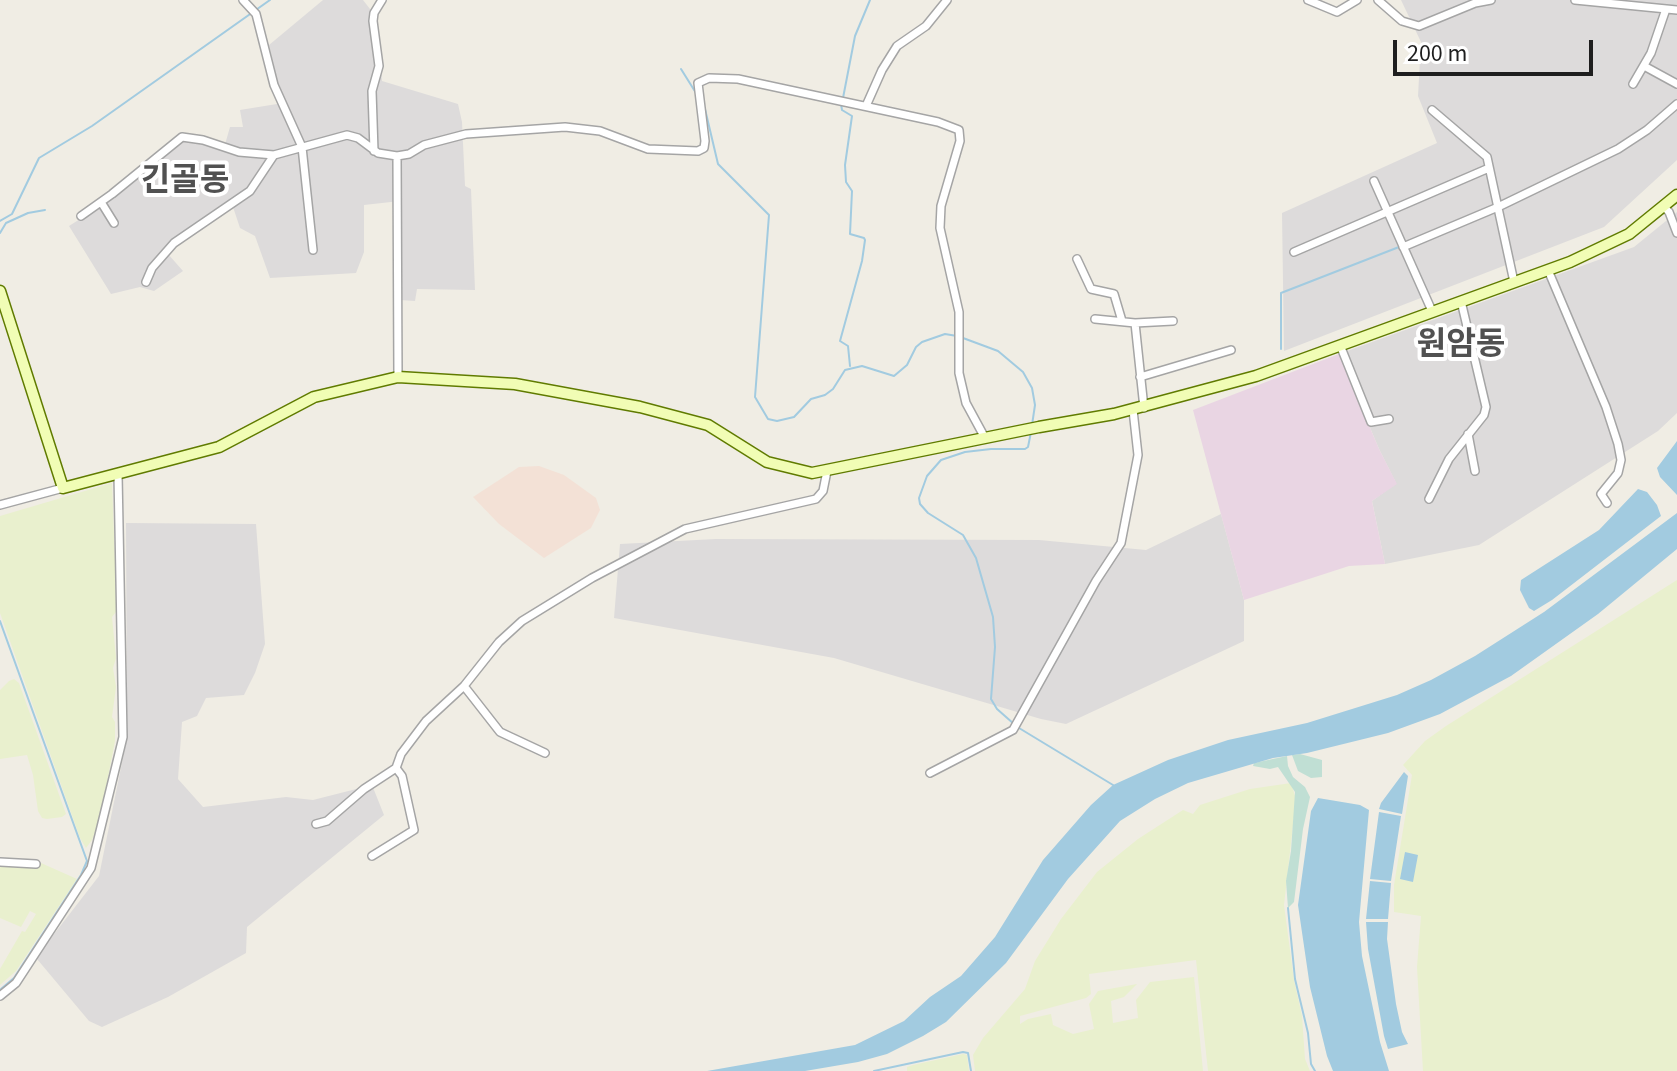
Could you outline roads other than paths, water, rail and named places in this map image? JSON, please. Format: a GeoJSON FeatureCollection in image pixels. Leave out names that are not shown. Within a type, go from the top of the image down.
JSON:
{"type":"FeatureCollection","features":[{"type":"Feature","properties":{"kind":"main road"},"geometry":{"type":"LineString","coordinates":[[0,291],[63,488],[219,447],[314,397],[398,377],[515,384],[640,407],[708,425],[767,462],[812,473],[1139,409],[1256,376],[1548,270],[1629,234],[1677,195]]}},
{"type":"Feature","properties":{"kind":"street"},"geometry":{"type":"LineString","coordinates":[[243,0],[256,14],[274,85],[302,147],[313,250]]}},
{"type":"Feature","properties":{"kind":"street"},"geometry":{"type":"LineString","coordinates":[[374,151],[372,91],[379,66],[373,21],[382,0]]}},
{"type":"Feature","properties":{"kind":"street"},"geometry":{"type":"LineString","coordinates":[[866,106],[897,46],[926,26],[947,0]]}},
{"type":"Feature","properties":{"kind":"street"},"geometry":{"type":"LineString","coordinates":[[1308,0],[1337,12],[1357,0]]}},
{"type":"Feature","properties":{"kind":"street"},"geometry":{"type":"LineString","coordinates":[[1378,0],[1402,21],[1419,26],[1475,1],[1491,0]]}},
{"type":"Feature","properties":{"kind":"street"},"geometry":{"type":"LineString","coordinates":[[1575,0],[1677,10]]}},
{"type":"Feature","properties":{"kind":"street"},"geometry":{"type":"LineString","coordinates":[[1633,84],[1651,53],[1666,9]]}},
{"type":"Feature","properties":{"kind":"street"},"geometry":{"type":"LineString","coordinates":[[1644,66],[1677,84]]}},
{"type":"Feature","properties":{"kind":"street"},"geometry":{"type":"LineString","coordinates":[[81,216],[182,137],[203,140],[239,152],[274,155],[347,135],[358,138],[374,151],[397,156],[466,134],[556,127],[591,129],[648,149],[698,151],[704,148],[705,141],[698,83],[709,78],[738,79],[938,122],[959,130],[960,141],[941,206],[940,228],[959,312],[959,373],[966,403],[985,438]]}},
{"type":"Feature","properties":{"kind":"street"},"geometry":{"type":"LineString","coordinates":[[1403,247],[1498,207],[1618,149],[1647,130],[1677,104]]}},
{"type":"Feature","properties":{"kind":"street"},"geometry":{"type":"LineString","coordinates":[[1432,110],[1487,157],[1514,282]]}},
{"type":"Feature","properties":{"kind":"street"},"geometry":{"type":"LineString","coordinates":[[146,282],[152,268],[174,243],[250,191],[274,155]]}},
{"type":"Feature","properties":{"kind":"street"},"geometry":{"type":"LineString","coordinates":[[397,156],[398,377]]}},
{"type":"Feature","properties":{"kind":"street"},"geometry":{"type":"LineString","coordinates":[[1294,252],[1489,168]]}},
{"type":"Feature","properties":{"kind":"street"},"geometry":{"type":"LineString","coordinates":[[1374,181],[1432,311]]}},
{"type":"Feature","properties":{"kind":"street"},"geometry":{"type":"LineString","coordinates":[[101,202],[114,223]]}},
{"type":"Feature","properties":{"kind":"street"},"geometry":{"type":"LineString","coordinates":[[1664,207],[1677,233]]}},
{"type":"Feature","properties":{"kind":"street"},"geometry":{"type":"LineString","coordinates":[[1077,259],[1091,289],[1114,294],[1122,321]]}},
{"type":"Feature","properties":{"kind":"street"},"geometry":{"type":"LineString","coordinates":[[1548,270],[1606,407],[1618,444],[1621,460],[1618,473],[1601,494],[1607,503]]}},
{"type":"Feature","properties":{"kind":"street"},"geometry":{"type":"LineString","coordinates":[[1429,499],[1449,459],[1484,415],[1486,400],[1461,301]]}},
{"type":"Feature","properties":{"kind":"street"},"geometry":{"type":"LineString","coordinates":[[1095,319],[1135,323],[1173,321]]}},
{"type":"Feature","properties":{"kind":"street"},"geometry":{"type":"LineString","coordinates":[[930,773],[1013,730],[1096,581],[1121,543],[1138,455],[1140,377],[1135,323]]}},
{"type":"Feature","properties":{"kind":"street"},"geometry":{"type":"LineString","coordinates":[[1340,345],[1371,422],[1389,419]]}},
{"type":"Feature","properties":{"kind":"street"},"geometry":{"type":"LineString","coordinates":[[1140,377],[1231,350]]}},
{"type":"Feature","properties":{"kind":"street"},"geometry":{"type":"LineString","coordinates":[[1468,434],[1475,471]]}},
{"type":"Feature","properties":{"kind":"street"},"geometry":{"type":"LineString","coordinates":[[316,824],[327,821],[364,789],[396,768],[401,754],[426,721],[464,686],[499,642],[522,621],[592,578],[685,529],[816,499],[823,491],[827,471]]}},
{"type":"Feature","properties":{"kind":"street"},"geometry":{"type":"LineString","coordinates":[[0,996],[16,983],[91,868],[123,737],[118,474]]}},
{"type":"Feature","properties":{"kind":"street"},"geometry":{"type":"LineString","coordinates":[[0,505],[63,488]]}},
{"type":"Feature","properties":{"kind":"street"},"geometry":{"type":"LineString","coordinates":[[464,686],[500,732],[545,753]]}},
{"type":"Feature","properties":{"kind":"street"},"geometry":{"type":"LineString","coordinates":[[372,856],[414,830],[402,776],[396,768]]}},
{"type":"Feature","properties":{"kind":"street"},"geometry":{"type":"LineString","coordinates":[[0,862],[36,864]]}},
{"type":"Feature","properties":{"kind":"waterway"},"geometry":{"type":"LineString","coordinates":[[0,221],[12,214],[39,158],[92,126],[270,0]]}},
{"type":"Feature","properties":{"kind":"waterway"},"geometry":{"type":"LineString","coordinates":[[843,98],[855,36],[870,0]]}},
{"type":"Feature","properties":{"kind":"waterway"},"geometry":{"type":"LineString","coordinates":[[681,69],[696,93]]}},
{"type":"Feature","properties":{"kind":"waterway"},"geometry":{"type":"LineString","coordinates":[[841,104],[842,110],[852,116],[845,165],[846,182],[852,191],[850,234],[865,240],[840,341],[848,346],[850,366]]}},
{"type":"Feature","properties":{"kind":"waterway"},"geometry":{"type":"LineString","coordinates":[[705,109],[718,164],[769,215],[755,397],[768,419],[777,421],[794,417],[811,399],[833,389],[845,370],[862,366],[894,376],[907,365],[922,342],[945,334],[957,336]]}},
{"type":"Feature","properties":{"kind":"waterway"},"geometry":{"type":"LineString","coordinates":[[0,233],[6,223],[28,213],[45,210]]}},
{"type":"Feature","properties":{"kind":"waterway"},"geometry":{"type":"LineString","coordinates":[[1281,349],[1281,293],[1399,247]]}},
{"type":"Feature","properties":{"kind":"waterway"},"geometry":{"type":"LineString","coordinates":[[963,338],[998,351],[1023,372],[1032,388],[1035,405],[1032,425]]}},
{"type":"Feature","properties":{"kind":"waterway"},"geometry":{"type":"LineString","coordinates":[[1014,724],[991,699],[995,647],[993,617],[976,558],[963,535],[928,513],[919,498],[927,476],[941,460],[965,452],[1025,449],[1031,432]]}},
{"type":"Feature","properties":{"kind":"waterway"},"geometry":{"type":"LineString","coordinates":[[0,621],[87,861],[14,978],[1,989]]}},
{"type":"Feature","properties":{"kind":"waterway"},"geometry":{"type":"LineString","coordinates":[[1019,728],[1113,785]]}},
{"type":"Feature","properties":{"kind":"waterway"},"geometry":{"type":"LineString","coordinates":[[1288,908],[1295,979],[1308,1033],[1311,1064],[1315,1071]]}},
{"type":"Feature","properties":{"kind":"waterway"},"geometry":{"type":"LineString","coordinates":[[874,1071],[963,1052],[968,1053],[971,1071]]}},
{"type":"Feature","properties":{"kind":"district","name":"긴골동"},"geometry":{"type":"Point","coordinates":[185,183]}},
{"type":"Feature","properties":{"kind":"district","name":"원암동"},"geometry":{"type":"Point","coordinates":[1461,347]}}]}
